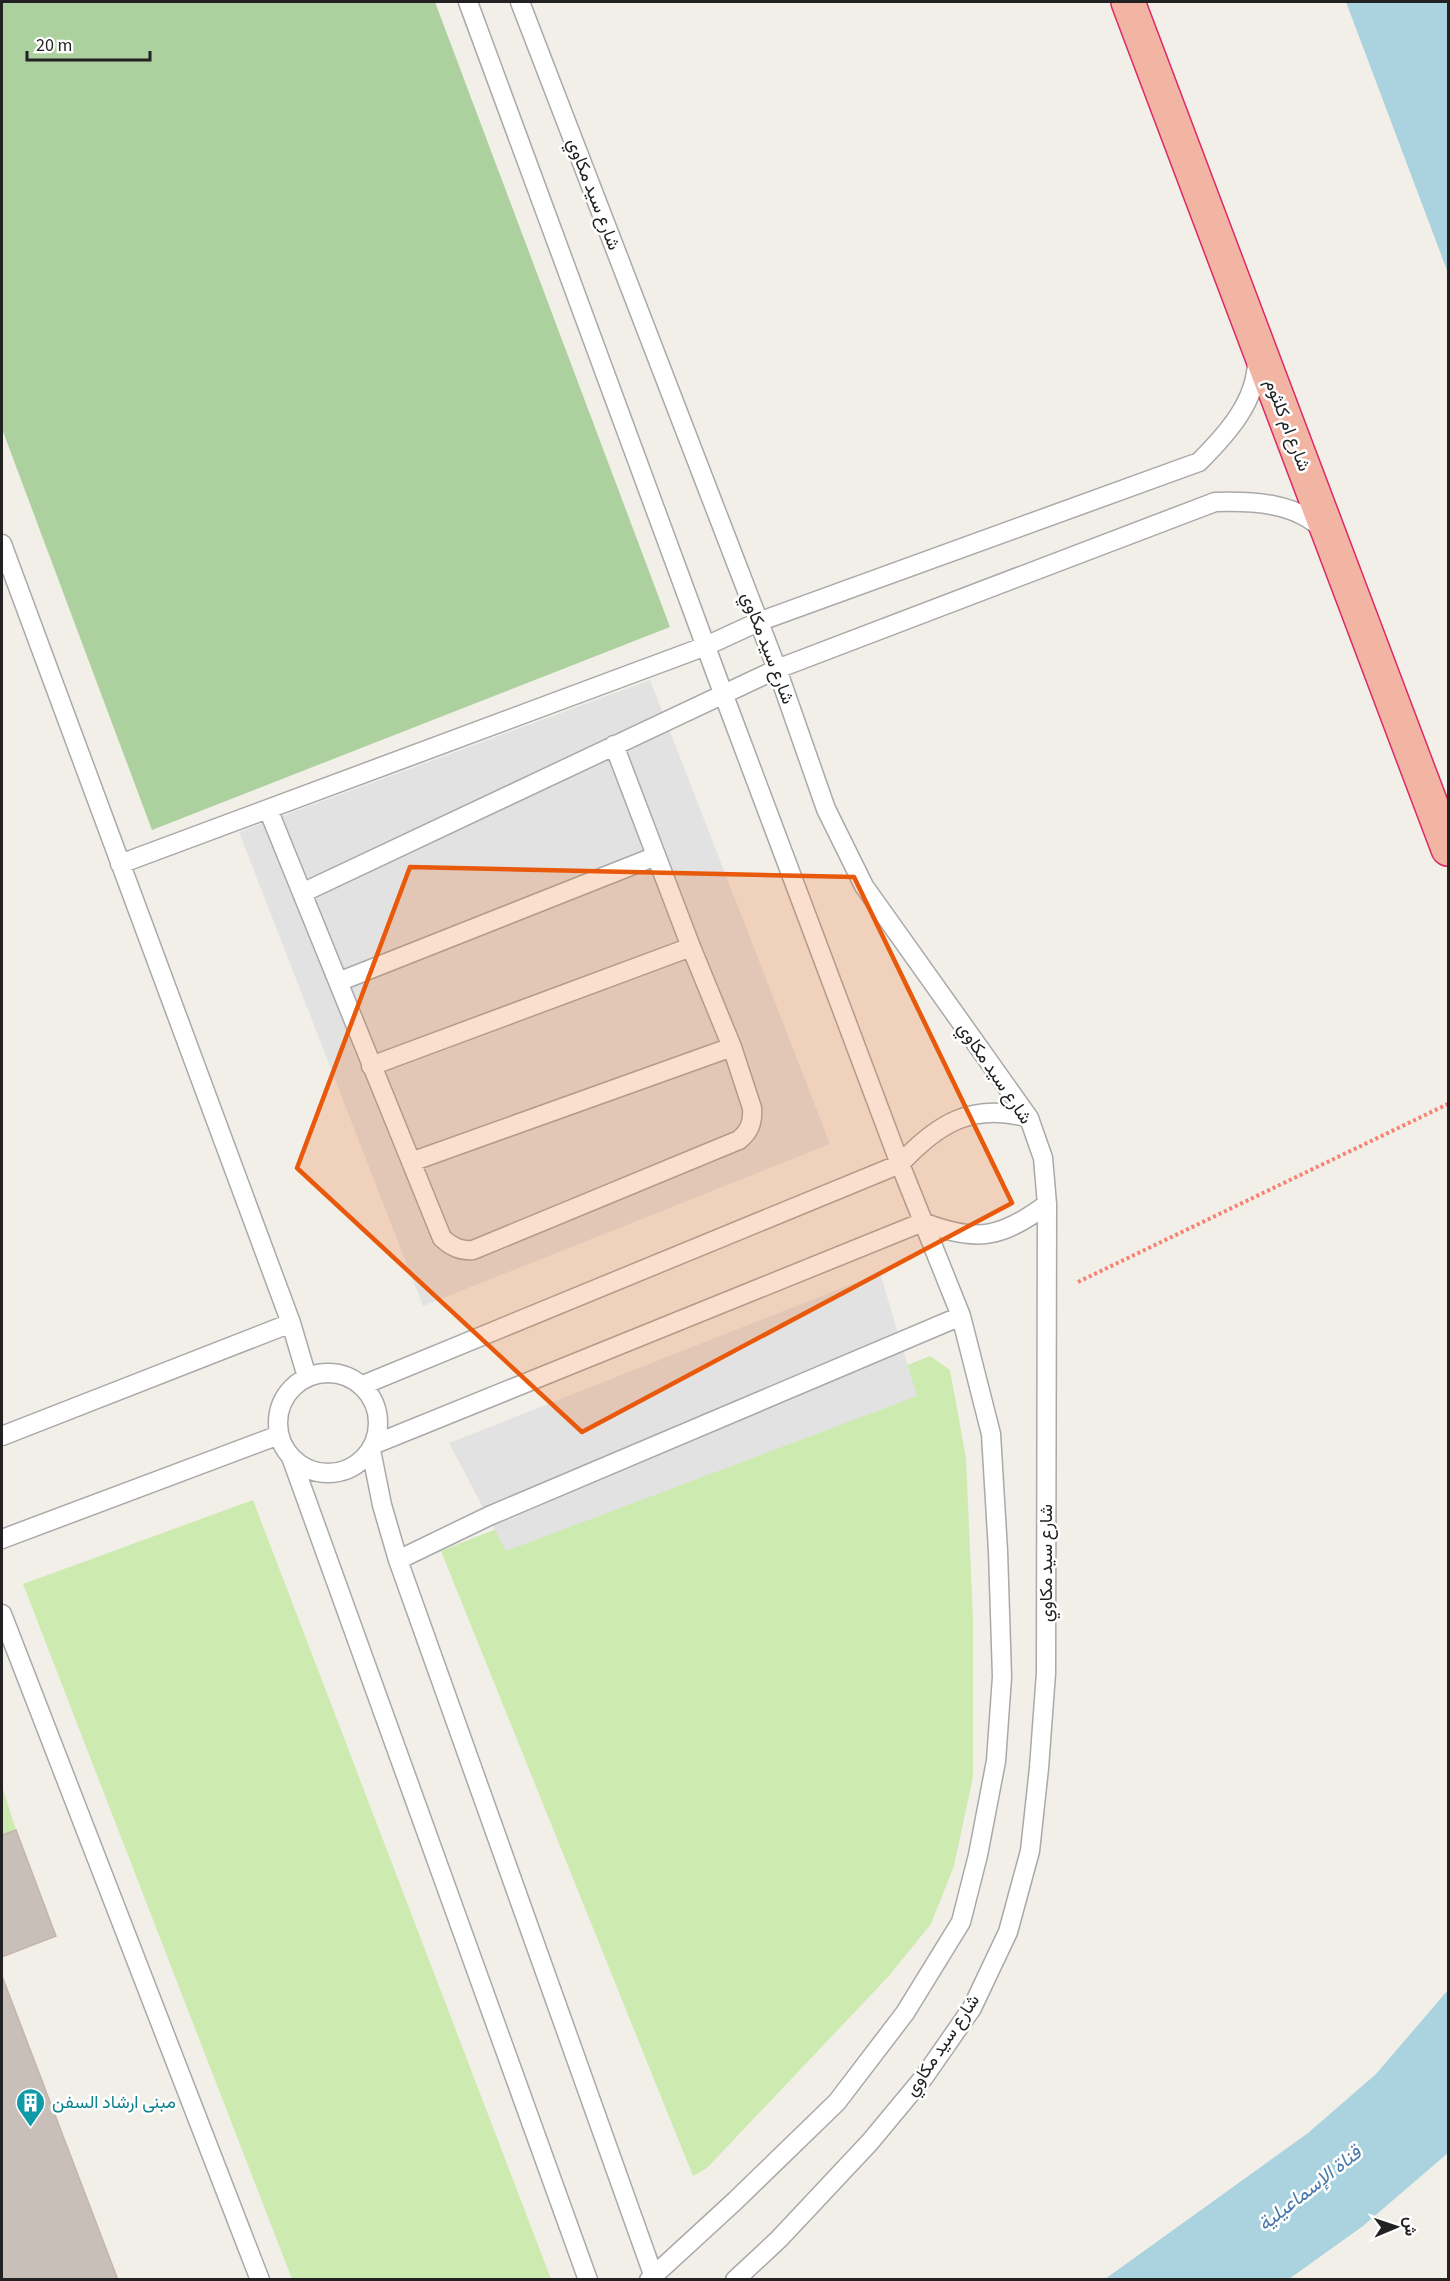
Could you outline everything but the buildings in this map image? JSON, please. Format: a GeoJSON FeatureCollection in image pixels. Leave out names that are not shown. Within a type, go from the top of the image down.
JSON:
{"type":"FeatureCollection","features":[{"type":"Feature","properties":{"kind":"highway","name":"شارع ام كلثوم"},"geometry":{"type":"LineString","coordinates":[[1128,2],[1449,849]]}},
{"type":"Feature","properties":{"kind":"lane"},"geometry":{"type":"LineString","coordinates":[[468,2],[900,1164],[962,1316],[991,1434],[998,1551],[1002,1677],[996,1761],[978,1855],[961,1922],[905,2013],[837,2102],[653,2278],[398,1560],[381,1505],[373,1447],[379,1429],[378,1413],[372,1398],[363,1385],[346,1375],[326,1372],[307,1377],[293,1387],[283,1401],[278,1417],[279,1435],[291,1457],[588,2280]]}},
{"type":"Feature","properties":{"kind":"lane","name":"شارع سيد مكاوي"},"geometry":{"type":"LineString","coordinates":[[520,2],[777,669],[826,809],[864,886],[1029,1118],[1043,1158],[1047,1204],[1046,1673],[1030,1851],[1008,1932],[972,2008],[924,2078],[870,2142],[779,2239],[735,2280]]}},
{"type":"Feature","properties":{"kind":"lane"},"geometry":{"type":"LineString","coordinates":[[120,864],[706,646],[758,622],[1199,462],[1224,438],[1243,409],[1257,377],[1258,346]]}},
{"type":"Feature","properties":{"kind":"lane"},"geometry":{"type":"LineString","coordinates":[[302,893],[777,669],[1215,502],[1248,501],[1280,507],[1311,518],[1330,537]]}},
{"type":"Feature","properties":{"kind":"lane"},"geometry":{"type":"LineString","coordinates":[[2,544],[291,1323],[307,1377]]}},
{"type":"Feature","properties":{"kind":"lane"},"geometry":{"type":"LineString","coordinates":[[268,809],[441,1239],[452,1247],[465,1251],[481,1248],[739,1140],[746,1134],[753,1118],[752,1108],[732,1047],[614,745]]}},
{"type":"Feature","properties":{"kind":"lane"},"geometry":{"type":"LineString","coordinates":[[338,982],[656,856]]}},
{"type":"Feature","properties":{"kind":"lane"},"geometry":{"type":"LineString","coordinates":[[371,1066],[691,947]]}},
{"type":"Feature","properties":{"kind":"lane"},"geometry":{"type":"LineString","coordinates":[[411,1162],[732,1047]]}},
{"type":"Feature","properties":{"kind":"lane"},"geometry":{"type":"LineString","coordinates":[[363,1385],[900,1164],[922,1140],[948,1123],[978,1113],[1010,1112],[1029,1118]]}},
{"type":"Feature","properties":{"kind":"lane"},"geometry":{"type":"LineString","coordinates":[[291,1457],[310,1470],[333,1474],[355,1466],[373,1447],[923,1222],[949,1233],[976,1236],[1004,1231],[1047,1204]]}},
{"type":"Feature","properties":{"kind":"lane"},"geometry":{"type":"LineString","coordinates":[[398,1560],[489,1516],[962,1316]]}},
{"type":"Feature","properties":{"kind":"lane"},"geometry":{"type":"LineString","coordinates":[[2,1436],[291,1323]]}},
{"type":"Feature","properties":{"kind":"lane"},"geometry":{"type":"LineString","coordinates":[[2,1539],[279,1435]]}},
{"type":"Feature","properties":{"kind":"lane"},"geometry":{"type":"LineString","coordinates":[[2,1614],[260,2280]]}},
{"type":"Feature","properties":{"kind":"path"},"geometry":{"type":"LineString","coordinates":[[1047,1297],[1449,1104]]}},
{"type":"Feature","properties":{"kind":"highlighted area"},"geometry":{"type":"Polygon","coordinates":[[[410,867],[854,877],[1012,1203],[582,1432],[297,1168],[410,867]]]}},
{"type":"Feature","properties":{"kind":"green space"},"geometry":{"type":"Polygon","coordinates":[[[2,2],[435,2],[670,627],[152,830],[2,429],[2,2]]]}},
{"type":"Feature","properties":{"kind":"green space"},"geometry":{"type":"Polygon","coordinates":[[[930,1356],[950,1370],[966,1458],[973,1620],[973,1777],[954,1866],[931,1924],[887,1978],[707,2168],[693,2176],[441,1551],[930,1356]]]}},
{"type":"Feature","properties":{"kind":"green space"},"geometry":{"type":"Polygon","coordinates":[[[253,1500],[551,2279],[292,2279],[23,1584],[253,1500]]]}},
{"type":"Feature","properties":{"kind":"green space"},"geometry":{"type":"Polygon","coordinates":[[[2,1786],[16,1830],[2,1835],[2,1786]]]}},
{"type":"Feature","properties":{"kind":"shaded area"},"geometry":{"type":"Polygon","coordinates":[[[650,680],[830,1144],[423,1306],[239,832],[650,680]]]}},
{"type":"Feature","properties":{"kind":"shaded area"},"geometry":{"type":"Polygon","coordinates":[[[880,1273],[917,1396],[506,1551],[449,1443],[880,1273]]]}},
{"type":"Feature","properties":{"kind":"water"},"geometry":{"type":"Polygon","coordinates":[[[1346,2],[1448,2],[1448,273],[1346,2]]]}},
{"type":"Feature","properties":{"kind":"water","name":"قناة الإسماعيلية"},"geometry":{"type":"Polygon","coordinates":[[[1448,1990],[1448,2153],[1363,2226],[1289,2279],[1105,2279],[1308,2133],[1376,2074],[1448,1990]]]}},
{"type":"Feature","properties":{"kind":"place","name":"مبنى ارشاد السفن"},"geometry":{"type":"Point","coordinates":[31,2128]}}]}
